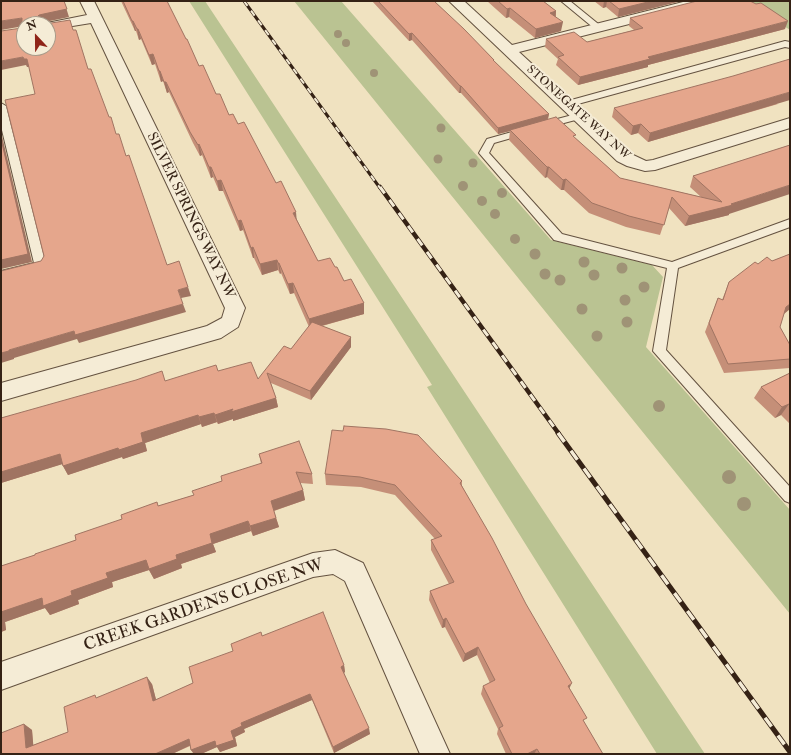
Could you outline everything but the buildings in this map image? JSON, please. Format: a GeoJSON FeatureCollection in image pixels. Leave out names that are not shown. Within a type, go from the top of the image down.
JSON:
{"type":"FeatureCollection","features":[{"type":"Feature","properties":{"kind":"street","name":"SILVER SPRINGS WAY NW"},"geometry":{"type":"LineString","coordinates":[[1,392],[192,340],[214,332],[231,322],[235,308],[87,1]]}},
{"type":"Feature","properties":{"kind":"street","name":"STONEGATE WAY NW"},"geometry":{"type":"LineString","coordinates":[[456,1],[623,157],[633,162],[645,166],[655,165],[790,123]]}},
{"type":"Feature","properties":{"kind":"street"},"geometry":{"type":"LineString","coordinates":[[509,50],[598,27],[680,3],[703,1]]}},
{"type":"Feature","properties":{"kind":"street"},"geometry":{"type":"LineString","coordinates":[[56,25],[96,18]]}},
{"type":"Feature","properties":{"kind":"street","name":"CREEK GARDENS CLOSE NW"},"geometry":{"type":"LineString","coordinates":[[1,676],[313,565],[335,562],[354,572],[436,754]]}},
{"type":"Feature","properties":{"kind":"lane"},"geometry":{"type":"LineString","coordinates":[[565,1],[598,27]]}},
{"type":"Feature","properties":{"kind":"lane"},"geometry":{"type":"LineString","coordinates":[[567,104],[785,44],[790,45]]}},
{"type":"Feature","properties":{"kind":"lane"},"geometry":{"type":"LineString","coordinates":[[1,106],[40,265],[1,275]]}},
{"type":"Feature","properties":{"kind":"lane"},"geometry":{"type":"LineString","coordinates":[[580,116],[490,141],[484,153],[558,237],[673,266],[790,223]]}},
{"type":"Feature","properties":{"kind":"lane"},"geometry":{"type":"LineString","coordinates":[[673,266],[659,351],[790,497]]}},
{"type":"Feature","properties":{"kind":"green space"},"geometry":{"type":"Polygon","coordinates":[[[189,1],[205,1],[705,754],[657,754],[427,387],[432,385],[189,1]]]}},
{"type":"Feature","properties":{"kind":"green space"},"geometry":{"type":"Polygon","coordinates":[[[294,1],[341,1],[551,240],[652,265],[663,277],[646,347],[790,510],[790,614],[294,1]]]}},
{"type":"Feature","properties":{"kind":"green space"},"geometry":{"type":"Polygon","coordinates":[[[746,1],[790,1],[790,30],[746,1]]]}},
{"type":"Feature","properties":{"kind":"railway"},"geometry":{"type":"LineString","coordinates":[[244,1],[380,188]]}},
{"type":"Feature","properties":{"kind":"railway"},"geometry":{"type":"LineString","coordinates":[[380,187],[559,434]]}},
{"type":"Feature","properties":{"kind":"railway"},"geometry":{"type":"LineString","coordinates":[[558,433],[790,752]]}}]}
